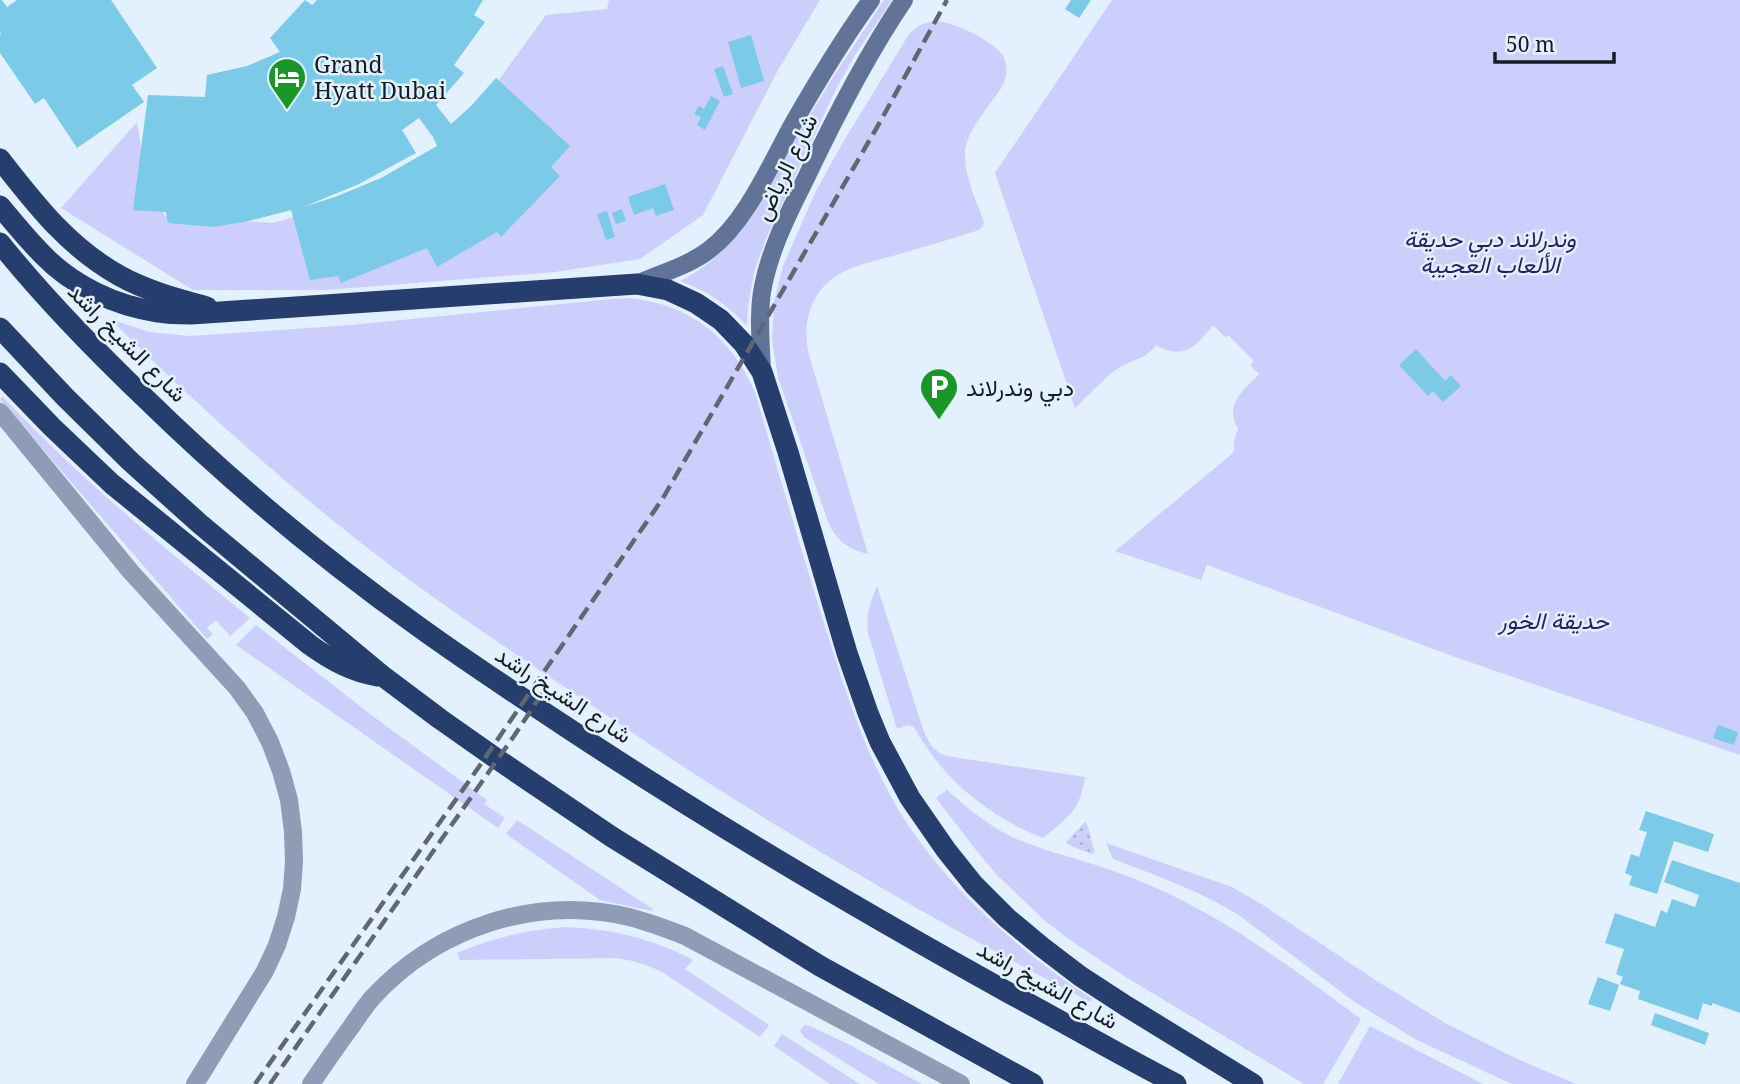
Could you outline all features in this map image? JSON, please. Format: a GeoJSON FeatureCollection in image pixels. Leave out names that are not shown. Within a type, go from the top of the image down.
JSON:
{"type":"FeatureCollection","features":[{"type":"Feature","properties":{"kind":"highway"},"geometry":{"type":"LineString","coordinates":[[0,159],[53,225],[88,256],[121,277],[151,290],[223,312]]}},
{"type":"Feature","properties":{"kind":"highway"},"geometry":{"type":"LineString","coordinates":[[0,206],[45,257],[70,277],[97,293],[127,305],[159,312],[191,314],[637,284],[668,290],[696,303],[721,320],[744,344],[762,372],[789,452],[864,703],[894,771],[927,825],[974,885],[1007,918],[1042,947],[1126,1006],[1253,1084]]}},
{"type":"Feature","properties":{"kind":"highway","name":"شارع الشيخ راشد"},"geometry":{"type":"LineString","coordinates":[[0,243],[60,313],[173,425],[292,529],[417,626],[660,789],[745,841],[916,941],[1176,1084]]}},
{"type":"Feature","properties":{"kind":"highway"},"geometry":{"type":"LineString","coordinates":[[0,327],[65,397],[170,498],[384,677],[497,760],[624,844],[820,967],[1033,1084]]}},
{"type":"Feature","properties":{"kind":"highway"},"geometry":{"type":"LineString","coordinates":[[0,373],[52,428],[112,484],[310,645],[346,667],[384,677]]}},
{"type":"Feature","properties":{"kind":"main road","name":"شارع الرياض"},"geometry":{"type":"LineString","coordinates":[[637,284],[691,261],[709,250],[738,220],[821,77],[871,0]]}},
{"type":"Feature","properties":{"kind":"main road","name":"شارع الرياض"},"geometry":{"type":"LineString","coordinates":[[762,372],[761,304],[776,243],[826,136],[904,0]]}},
{"type":"Feature","properties":{"kind":"street"},"geometry":{"type":"LineString","coordinates":[[0,412],[131,572],[237,688],[255,713],[281,771],[289,800],[293,842],[292,890],[286,917],[265,971],[195,1084]]}},
{"type":"Feature","properties":{"kind":"street"},"geometry":{"type":"LineString","coordinates":[[311,1084],[372,999],[395,976],[437,945],[478,926],[507,917],[567,911],[627,917],[685,936],[961,1084]]}},
{"type":"Feature","properties":{"kind":"green space"},"geometry":{"type":"Polygon","coordinates":[[[609,0],[820,0],[778,70],[703,215],[640,259],[555,272],[326,290],[193,290],[61,208],[137,122],[147,184],[165,216],[273,223],[381,191],[457,149],[490,92],[546,15],[607,9],[609,0]]]}},
{"type":"Feature","properties":{"kind":"green space"},"geometry":{"type":"Polygon","coordinates":[[[884,0],[892,0],[837,87],[766,238],[754,272],[747,326],[716,299],[680,281],[712,260],[739,232],[830,82],[884,0]]]}},
{"type":"Feature","properties":{"kind":"green space","name":"وندرلاند دبي حديقة الألعاب العجيبة"},"geometry":{"type":"Polygon","coordinates":[[[1112,0],[1740,0],[1740,755],[1455,657],[1207,565],[1201,580],[1115,551],[1234,452],[1238,429],[1234,420],[1234,405],[1259,374],[1250,365],[1254,361],[1228,335],[1226,338],[1213,325],[1189,349],[1174,352],[1156,345],[1147,354],[1112,373],[1075,408],[995,173],[1112,0]]]}},
{"type":"Feature","properties":{"kind":"green space"},"geometry":{"type":"Polygon","coordinates":[[[934,21],[951,24],[982,38],[998,50],[1006,63],[1004,83],[975,124],[965,148],[966,169],[983,225],[976,231],[843,272],[823,287],[816,297],[806,331],[809,355],[868,554],[843,542],[827,519],[778,377],[772,340],[774,302],[783,266],[816,191],[842,144],[909,34],[920,25],[934,21]]]}},
{"type":"Feature","properties":{"kind":"green space"},"geometry":{"type":"Polygon","coordinates":[[[629,298],[652,302],[691,316],[707,327],[735,356],[756,395],[845,690],[892,799],[927,851],[969,899],[1015,942],[1092,999],[1090,1002],[918,909],[792,835],[687,769],[465,619],[357,540],[284,480],[178,385],[110,319],[149,332],[190,336],[351,325],[629,298]]]}},
{"type":"Feature","properties":{"kind":"green space"},"geometry":{"type":"Polygon","coordinates":[[[2,396],[91,483],[250,618],[230,636],[216,620],[207,628],[213,634],[207,639],[0,400],[2,396]]]}},
{"type":"Feature","properties":{"kind":"green space"},"geometry":{"type":"Polygon","coordinates":[[[877,586],[923,729],[934,749],[946,756],[1085,777],[1080,798],[1072,812],[1043,838],[1004,819],[969,794],[939,764],[914,727],[908,725],[897,729],[868,633],[869,609],[877,586]]]}},
{"type":"Feature","properties":{"kind":"green space"},"geometry":{"type":"Polygon","coordinates":[[[256,625],[370,714],[487,800],[484,804],[505,818],[498,828],[236,645],[256,625]]]}},
{"type":"Feature","properties":{"kind":"green space"},"geometry":{"type":"Polygon","coordinates":[[[947,790],[978,816],[1012,837],[1134,879],[1182,900],[1261,947],[1361,1019],[1323,1084],[1304,1084],[1124,976],[1044,920],[997,875],[936,798],[947,790]]]}},
{"type":"Feature","properties":{"kind":"green space"},"geometry":{"type":"Polygon","coordinates":[[[517,820],[653,909],[652,911],[600,900],[506,834],[517,820]]]}},
{"type":"Feature","properties":{"kind":"green space"},"geometry":{"type":"Polygon","coordinates":[[[1086,822],[1095,852],[1093,854],[1066,842],[1086,822]]]}},
{"type":"Feature","properties":{"kind":"green space"},"geometry":{"type":"Polygon","coordinates":[[[1106,843],[1232,887],[1445,1023],[1517,1059],[1576,1084],[1512,1084],[1417,1040],[1356,1003],[1240,916],[1194,891],[1113,859],[1106,843]]]}},
{"type":"Feature","properties":{"kind":"green space"},"geometry":{"type":"Polygon","coordinates":[[[565,927],[631,936],[677,952],[693,960],[685,969],[769,1025],[760,1037],[665,974],[634,962],[614,958],[460,960],[457,953],[509,936],[565,927]]]}},
{"type":"Feature","properties":{"kind":"green space"},"geometry":{"type":"Polygon","coordinates":[[[804,1025],[848,1044],[922,1084],[879,1084],[804,1037],[800,1031],[804,1025]]]}},
{"type":"Feature","properties":{"kind":"green space"},"geometry":{"type":"Polygon","coordinates":[[[1370,1026],[1483,1084],[1338,1084],[1370,1026]]]}},
{"type":"Feature","properties":{"kind":"green space"},"geometry":{"type":"Polygon","coordinates":[[[782,1034],[860,1084],[830,1084],[774,1046],[782,1034]]]}},
{"type":"Feature","properties":{"kind":"building"},"geometry":{"type":"Polygon","coordinates":[[[0,0],[7,7],[17,0],[111,0],[157,68],[132,85],[144,102],[77,148],[44,98],[35,104],[0,53],[0,0]]]}},
{"type":"Feature","properties":{"kind":"building","name":"Grand Hyatt Dubai"},"geometry":{"type":"Polygon","coordinates":[[[305,0],[312,5],[317,0],[483,0],[474,15],[485,22],[454,65],[464,73],[436,105],[451,124],[496,78],[570,146],[551,167],[560,176],[501,237],[497,232],[437,267],[427,248],[341,283],[338,276],[310,280],[291,210],[213,227],[168,223],[166,212],[133,210],[148,95],[205,97],[207,75],[247,66],[280,52],[270,38],[305,0]],[[419,118],[402,130],[416,153],[359,184],[303,207],[381,178],[437,146],[419,118]]]}},
{"type":"Feature","properties":{"kind":"building"},"geometry":{"type":"Polygon","coordinates":[[[1071,0],[1091,0],[1079,18],[1065,9],[1071,0]]]}},
{"type":"Feature","properties":{"kind":"building"},"geometry":{"type":"Polygon","coordinates":[[[751,35],[764,81],[741,88],[728,42],[751,35]]]}},
{"type":"Feature","properties":{"kind":"building"},"geometry":{"type":"Polygon","coordinates":[[[723,66],[733,94],[724,97],[714,69],[723,66]]]}},
{"type":"Feature","properties":{"kind":"building"},"geometry":{"type":"Polygon","coordinates":[[[711,96],[720,101],[705,130],[697,125],[701,117],[694,114],[699,106],[704,109],[711,96]]]}},
{"type":"Feature","properties":{"kind":"building"},"geometry":{"type":"Polygon","coordinates":[[[665,184],[674,210],[656,216],[653,208],[634,215],[628,197],[665,184]]]}},
{"type":"Feature","properties":{"kind":"building"},"geometry":{"type":"Polygon","coordinates":[[[622,209],[626,221],[616,224],[612,213],[622,209]]]}},
{"type":"Feature","properties":{"kind":"building"},"geometry":{"type":"Polygon","coordinates":[[[607,211],[615,237],[606,240],[597,214],[607,211]]]}},
{"type":"Feature","properties":{"kind":"building"},"geometry":{"type":"Polygon","coordinates":[[[1416,349],[1445,381],[1451,375],[1461,386],[1443,402],[1433,391],[1428,396],[1399,365],[1416,349]]]}},
{"type":"Feature","properties":{"kind":"building"},"geometry":{"type":"Polygon","coordinates":[[[1718,725],[1738,732],[1734,745],[1713,738],[1718,725]]]}},
{"type":"Feature","properties":{"kind":"building"},"geometry":{"type":"Polygon","coordinates":[[[1646,811],[1714,834],[1708,852],[1674,841],[1657,894],[1629,885],[1632,876],[1625,873],[1631,854],[1639,857],[1647,832],[1639,830],[1646,811]]]}},
{"type":"Feature","properties":{"kind":"building"},"geometry":{"type":"Polygon","coordinates":[[[1672,860],[1740,883],[1740,1013],[1712,1003],[1712,1006],[1703,1003],[1698,1020],[1638,999],[1640,991],[1620,984],[1623,977],[1616,974],[1624,949],[1605,943],[1615,913],[1655,927],[1661,910],[1667,913],[1672,899],[1695,907],[1699,895],[1664,882],[1672,860]]]}},
{"type":"Feature","properties":{"kind":"building"},"geometry":{"type":"Polygon","coordinates":[[[1598,977],[1619,985],[1610,1011],[1588,1004],[1598,977]]]}},
{"type":"Feature","properties":{"kind":"building"},"geometry":{"type":"Polygon","coordinates":[[[1655,1013],[1709,1033],[1705,1045],[1651,1025],[1655,1013]]]}},
{"type":"Feature","properties":{"kind":"railway"},"geometry":{"type":"LineString","coordinates":[[255,1084],[476,771],[663,498],[880,122],[947,0]]}},
{"type":"Feature","properties":{"kind":"railway"},"geometry":{"type":"LineString","coordinates":[[270,1084],[547,686]]}},
{"type":"Feature","properties":{"kind":"place","name":"Grand Hyatt Dubai"},"geometry":{"type":"Point","coordinates":[287,111]}},
{"type":"Feature","properties":{"kind":"place","name":"دبي وندرلاند"},"geometry":{"type":"Point","coordinates":[939,421]}},
{"type":"Feature","properties":{"kind":"park label","name":"حديقة الخور"},"geometry":{"type":"Point","coordinates":[1554,620]}}]}
